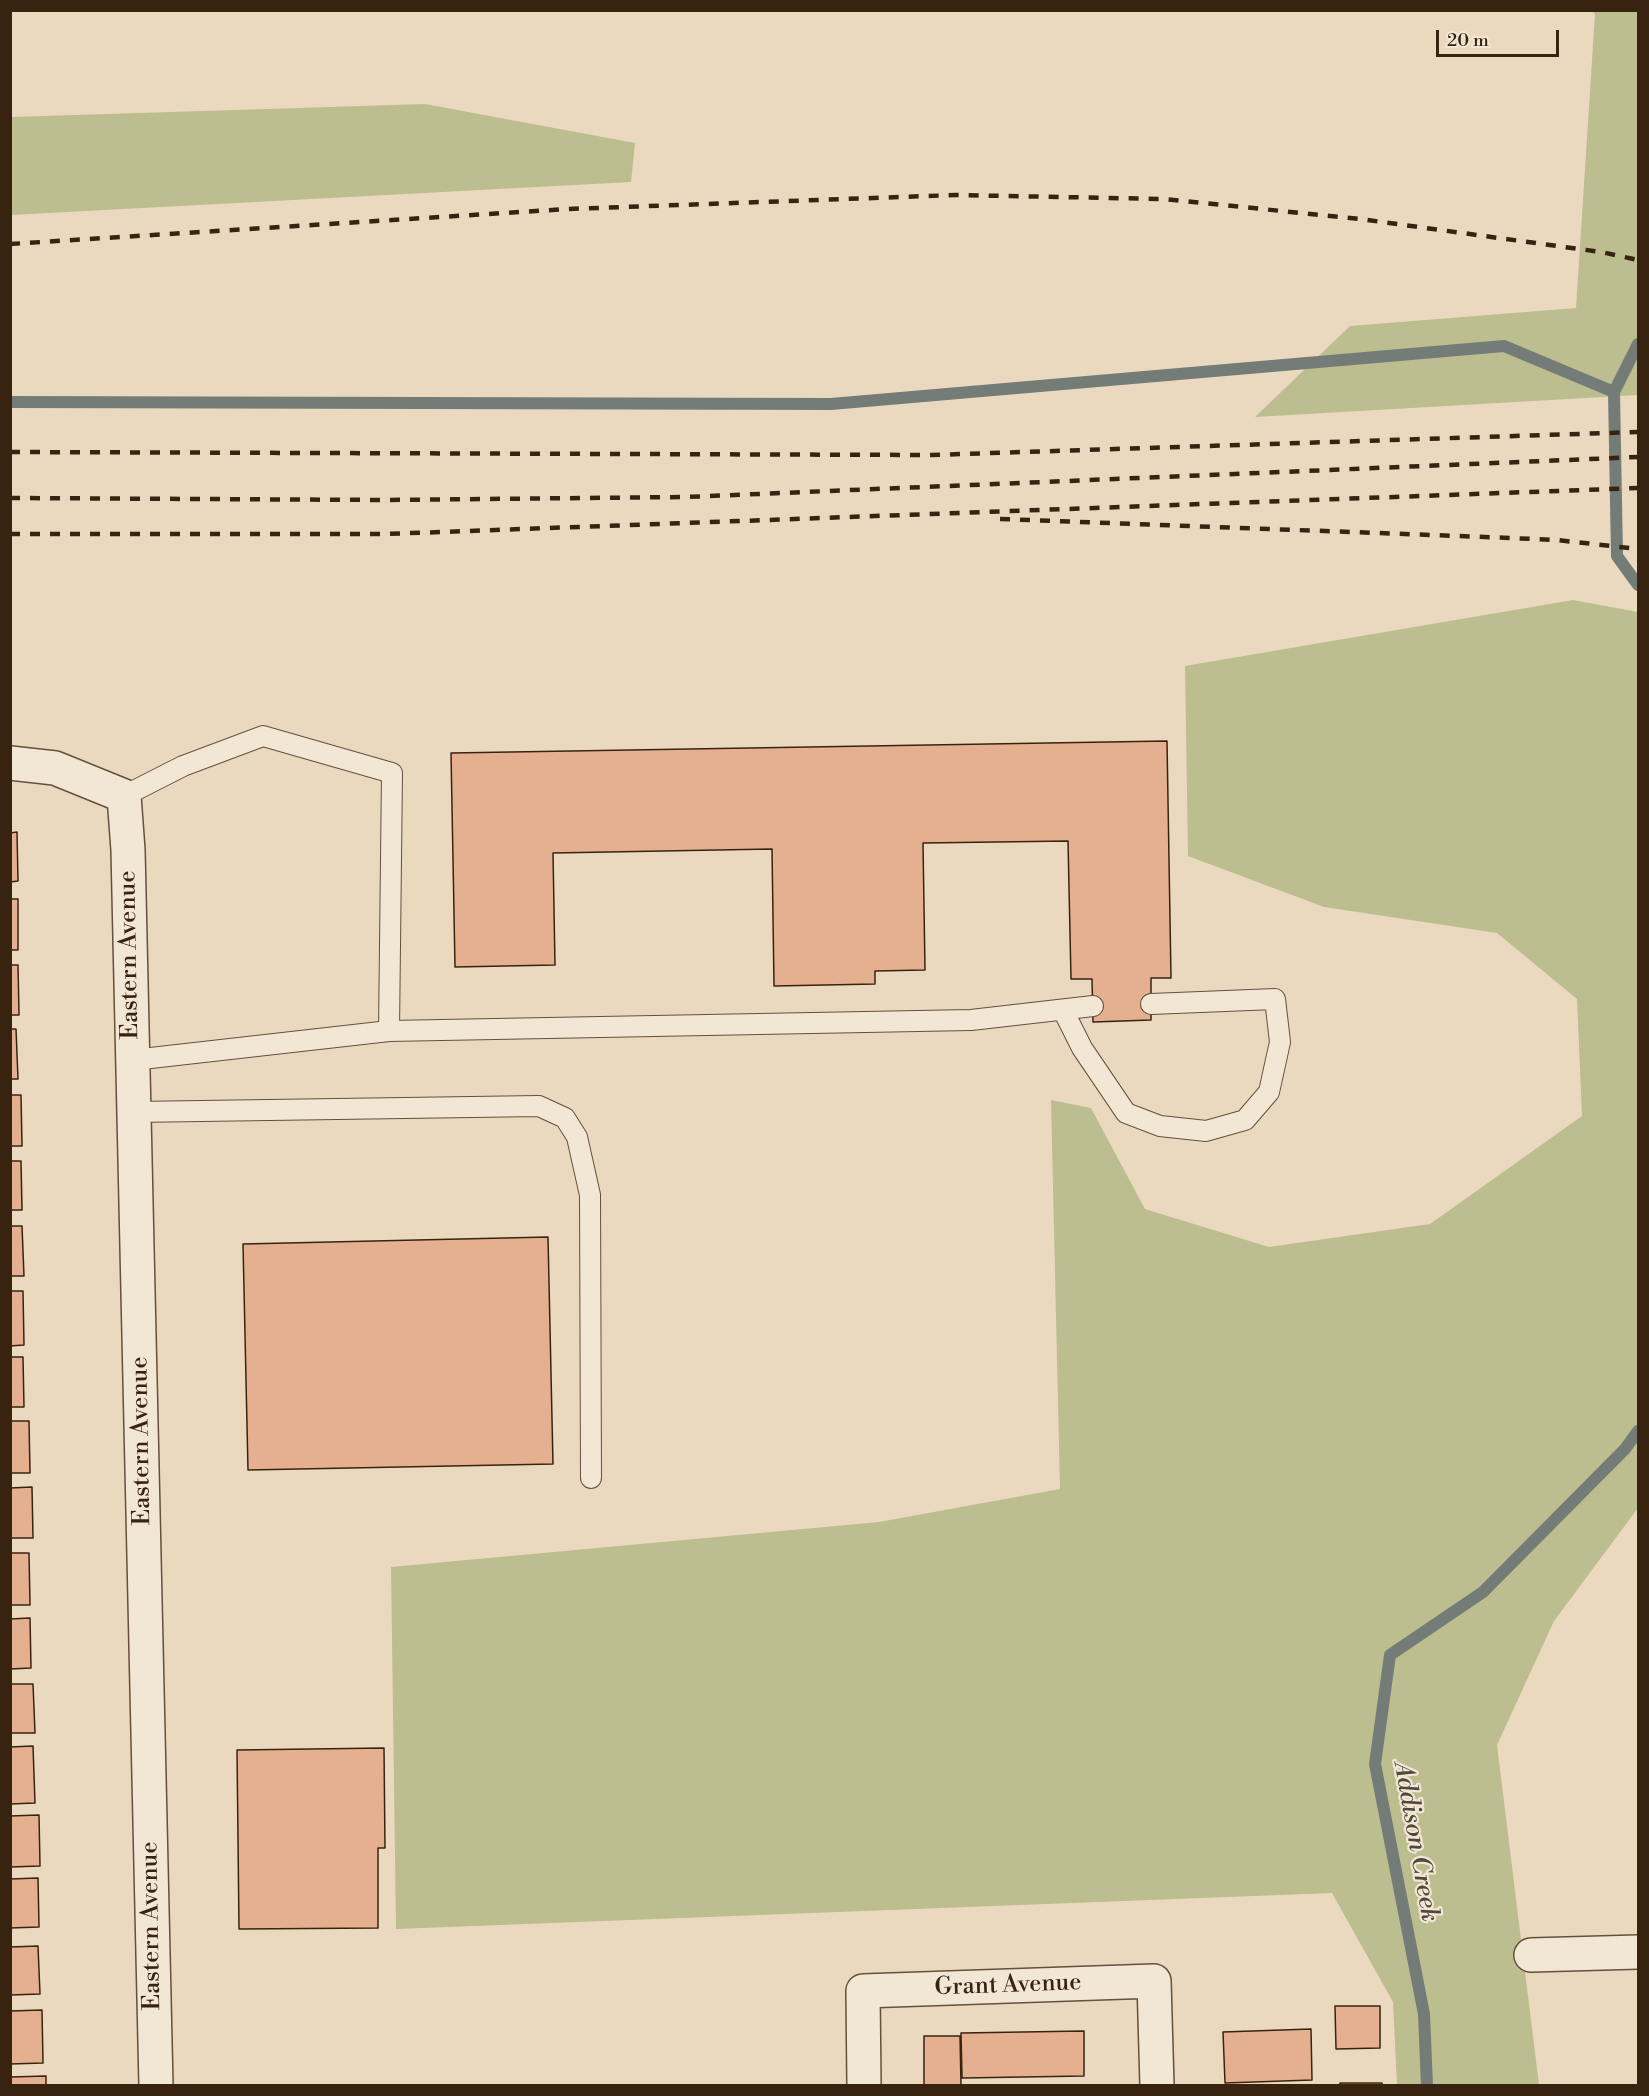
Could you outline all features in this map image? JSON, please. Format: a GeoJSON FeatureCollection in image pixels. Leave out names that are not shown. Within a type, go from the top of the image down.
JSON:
{"type":"FeatureCollection","features":[{"type":"Feature","properties":{"kind":"street"},"geometry":{"type":"LineString","coordinates":[[10,763],[55,768],[124,796]]}},
{"type":"Feature","properties":{"kind":"street","name":"Eastern Avenue"},"geometry":{"type":"LineString","coordinates":[[124,796],[128,850],[156,2085]]}},
{"type":"Feature","properties":{"kind":"street"},"geometry":{"type":"LineString","coordinates":[[1531,1955],[1638,1952]]}},
{"type":"Feature","properties":{"kind":"street","name":"Grant Avenue"},"geometry":{"type":"LineString","coordinates":[[864,2085],[863,1991],[1154,1981],[1157,2085]]}},
{"type":"Feature","properties":{"kind":"lane"},"geometry":{"type":"LineString","coordinates":[[124,796],[183,766],[263,736],[392,772],[389,1031]]}},
{"type":"Feature","properties":{"kind":"lane"},"geometry":{"type":"LineString","coordinates":[[1063,1010],[1088,1058],[1126,1113],[1160,1126],[1206,1131],[1245,1120],[1269,1092],[1280,1041],[1275,999],[1151,1004]]}},
{"type":"Feature","properties":{"kind":"lane"},"geometry":{"type":"LineString","coordinates":[[133,1060],[389,1031],[971,1020],[1093,1006]]}},
{"type":"Feature","properties":{"kind":"lane"},"geometry":{"type":"LineString","coordinates":[[134,1112],[539,1106],[565,1118],[577,1137],[590,1195],[591,1478]]}},
{"type":"Feature","properties":{"kind":"green space"},"geometry":{"type":"Polygon","coordinates":[[[1592,11],[1638,11],[1638,395],[1255,417],[1350,326],[1576,308],[1595,14],[1592,11]]]}},
{"type":"Feature","properties":{"kind":"green space"},"geometry":{"type":"Polygon","coordinates":[[[425,104],[635,143],[631,182],[11,215],[11,117],[425,104]]]}},
{"type":"Feature","properties":{"kind":"green space"},"geometry":{"type":"Polygon","coordinates":[[[1573,600],[1638,612],[1638,1508],[1554,1621],[1497,1745],[1539,2085],[1397,2085],[1393,2002],[1332,1893],[396,1929],[391,1567],[879,1522],[1060,1489],[1051,1100],[1091,1108],[1145,1209],[1269,1247],[1430,1224],[1582,1116],[1577,999],[1497,933],[1324,907],[1188,856],[1185,666],[1573,600]]]}},
{"type":"Feature","properties":{"kind":"building"},"geometry":{"type":"Polygon","coordinates":[[[1167,741],[1171,978],[1151,978],[1151,1020],[1093,1022],[1092,979],[1071,979],[1068,841],[923,843],[925,970],[875,971],[875,984],[774,986],[772,849],[553,853],[555,965],[455,967],[451,753],[1167,741]]]}},
{"type":"Feature","properties":{"kind":"building"},"geometry":{"type":"Polygon","coordinates":[[[17,832],[18,881],[10,882],[10,833],[17,832]]]}},
{"type":"Feature","properties":{"kind":"building"},"geometry":{"type":"Polygon","coordinates":[[[10,899],[18,899],[18,950],[10,950],[10,899]]]}},
{"type":"Feature","properties":{"kind":"building"},"geometry":{"type":"Polygon","coordinates":[[[10,965],[18,965],[19,1015],[10,1015],[10,965]]]}},
{"type":"Feature","properties":{"kind":"building"},"geometry":{"type":"Polygon","coordinates":[[[10,1029],[16,1029],[18,1079],[10,1079],[10,1029]]]}},
{"type":"Feature","properties":{"kind":"building"},"geometry":{"type":"Polygon","coordinates":[[[10,1095],[21,1095],[22,1146],[10,1146],[10,1095]]]}},
{"type":"Feature","properties":{"kind":"building"},"geometry":{"type":"Polygon","coordinates":[[[10,1161],[21,1161],[22,1210],[10,1210],[10,1161]]]}},
{"type":"Feature","properties":{"kind":"building"},"geometry":{"type":"Polygon","coordinates":[[[10,1226],[22,1226],[24,1276],[10,1276],[10,1226]]]}},
{"type":"Feature","properties":{"kind":"building"},"geometry":{"type":"Polygon","coordinates":[[[548,1237],[553,1464],[248,1470],[243,1244],[548,1237]]]}},
{"type":"Feature","properties":{"kind":"building"},"geometry":{"type":"Polygon","coordinates":[[[10,1291],[23,1291],[24,1345],[10,1346],[10,1291]]]}},
{"type":"Feature","properties":{"kind":"building"},"geometry":{"type":"Polygon","coordinates":[[[10,1357],[23,1357],[24,1407],[10,1407],[10,1357]]]}},
{"type":"Feature","properties":{"kind":"building"},"geometry":{"type":"Polygon","coordinates":[[[10,1421],[29,1421],[30,1473],[10,1473],[10,1421]]]}},
{"type":"Feature","properties":{"kind":"building"},"geometry":{"type":"Polygon","coordinates":[[[32,1487],[33,1538],[10,1538],[10,1488],[32,1487]]]}},
{"type":"Feature","properties":{"kind":"building"},"geometry":{"type":"Polygon","coordinates":[[[10,1553],[29,1553],[30,1605],[10,1605],[10,1553]]]}},
{"type":"Feature","properties":{"kind":"building"},"geometry":{"type":"Polygon","coordinates":[[[30,1618],[31,1668],[10,1669],[10,1619],[30,1618]]]}},
{"type":"Feature","properties":{"kind":"building"},"geometry":{"type":"Polygon","coordinates":[[[10,1684],[33,1684],[35,1733],[10,1733],[10,1684]]]}},
{"type":"Feature","properties":{"kind":"building"},"geometry":{"type":"Polygon","coordinates":[[[33,1746],[35,1803],[10,1804],[10,1747],[33,1746]]]}},
{"type":"Feature","properties":{"kind":"building"},"geometry":{"type":"Polygon","coordinates":[[[384,1748],[385,1848],[378,1848],[378,1928],[239,1929],[237,1750],[384,1748]]]}},
{"type":"Feature","properties":{"kind":"building"},"geometry":{"type":"Polygon","coordinates":[[[39,1815],[40,1866],[10,1867],[10,1816],[39,1815]]]}},
{"type":"Feature","properties":{"kind":"building"},"geometry":{"type":"Polygon","coordinates":[[[38,1878],[39,1927],[10,1928],[10,1879],[38,1878]]]}},
{"type":"Feature","properties":{"kind":"building"},"geometry":{"type":"Polygon","coordinates":[[[38,1946],[40,1994],[10,1995],[10,1947],[38,1946]]]}},
{"type":"Feature","properties":{"kind":"building"},"geometry":{"type":"Polygon","coordinates":[[[1335,2006],[1380,2006],[1380,2048],[1336,2049],[1335,2006]]]}},
{"type":"Feature","properties":{"kind":"building"},"geometry":{"type":"Polygon","coordinates":[[[42,2010],[43,2063],[10,2064],[10,2011],[42,2010]]]}},
{"type":"Feature","properties":{"kind":"building"},"geometry":{"type":"Polygon","coordinates":[[[1311,2029],[1312,2080],[1225,2083],[1223,2032],[1311,2029]]]}},
{"type":"Feature","properties":{"kind":"building"},"geometry":{"type":"Polygon","coordinates":[[[1084,2031],[1084,2076],[962,2078],[961,2033],[1084,2031]]]}},
{"type":"Feature","properties":{"kind":"building"},"geometry":{"type":"Polygon","coordinates":[[[924,2036],[960,2036],[961,2085],[924,2085],[924,2036]]]}},
{"type":"Feature","properties":{"kind":"building"},"geometry":{"type":"Polygon","coordinates":[[[46,2076],[46,2086],[10,2086],[10,2077],[46,2076]]]}},
{"type":"Feature","properties":{"kind":"building"},"geometry":{"type":"Polygon","coordinates":[[[1340,2083],[1382,2083],[1382,2086],[1340,2086],[1340,2083]]]}},
{"type":"Feature","properties":{"kind":"waterway","name":"Addison Creek"},"geometry":{"type":"LineString","coordinates":[[1638,344],[1614,392],[1617,556],[1638,585]]}},
{"type":"Feature","properties":{"kind":"waterway"},"geometry":{"type":"LineString","coordinates":[[10,402],[831,404],[1504,346],[1614,392]]}},
{"type":"Feature","properties":{"kind":"waterway","name":"Addison Creek"},"geometry":{"type":"LineString","coordinates":[[1427,2086],[1424,2014],[1375,1764],[1390,1655],[1483,1592],[1625,1449],[1638,1431]]}},
{"type":"Feature","properties":{"kind":"railway"},"geometry":{"type":"LineString","coordinates":[[10,244],[568,209],[956,195],[1164,199],[1360,219],[1601,252],[1638,260]]}},
{"type":"Feature","properties":{"kind":"railway"},"geometry":{"type":"LineString","coordinates":[[10,452],[931,455],[1638,432]]}},
{"type":"Feature","properties":{"kind":"railway"},"geometry":{"type":"LineString","coordinates":[[10,498],[387,500],[686,497],[1638,457]]}},
{"type":"Feature","properties":{"kind":"railway"},"geometry":{"type":"LineString","coordinates":[[10,534],[386,534],[1638,488]]}},
{"type":"Feature","properties":{"kind":"railway"},"geometry":{"type":"LineString","coordinates":[[1000,519],[1557,540],[1638,549]]}}]}
